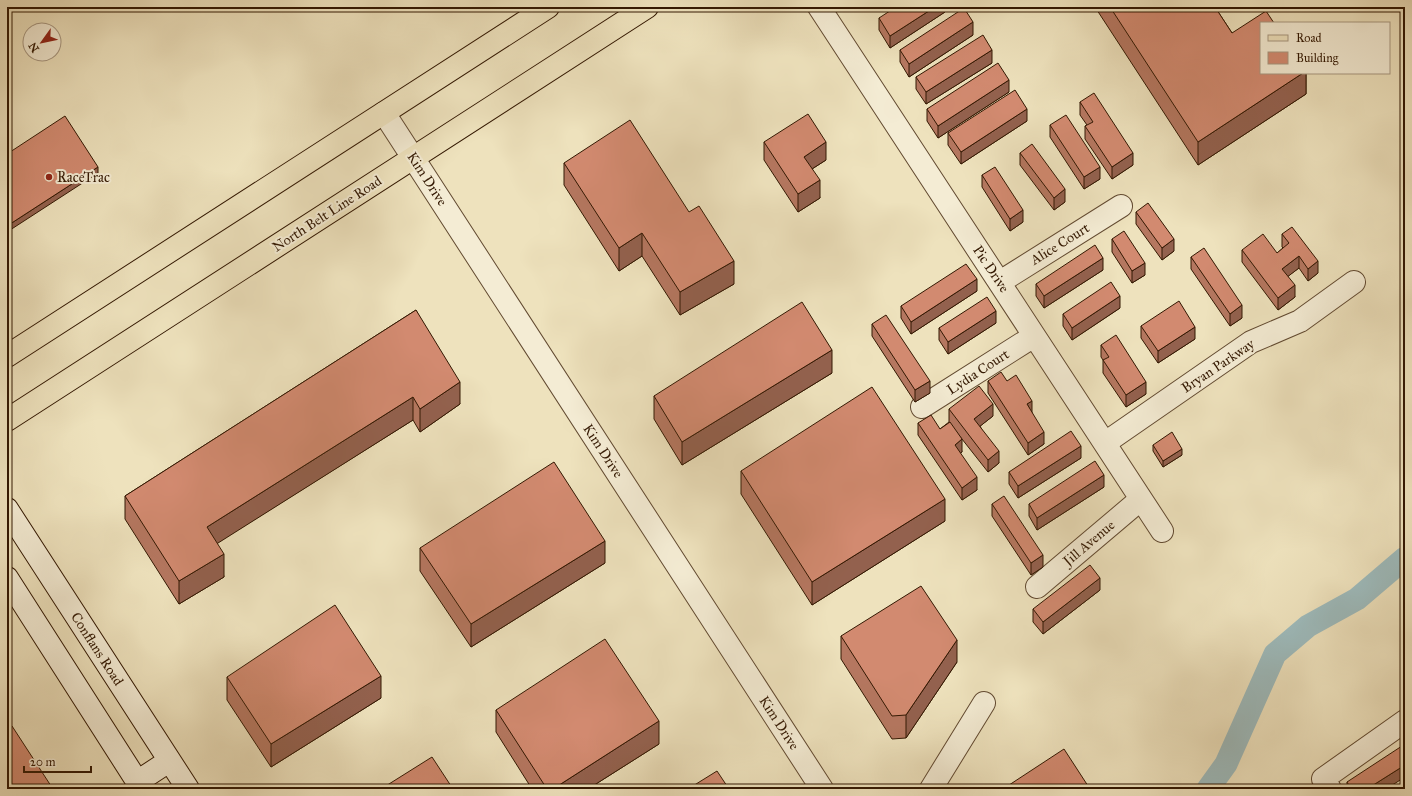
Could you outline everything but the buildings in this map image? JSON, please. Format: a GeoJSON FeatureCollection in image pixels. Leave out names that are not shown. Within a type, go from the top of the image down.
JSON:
{"type":"FeatureCollection","features":[{"type":"Feature","properties":{"kind":"main road"},"geometry":{"type":"LineString","coordinates":[[7,356],[548,7]]}},
{"type":"Feature","properties":{"kind":"main road","name":"North Belt Line Road"},"geometry":{"type":"LineString","coordinates":[[7,420],[647,7]]}},
{"type":"Feature","properties":{"kind":"street","name":"Pic Drive"},"geometry":{"type":"LineString","coordinates":[[819,7],[1162,530]]}},
{"type":"Feature","properties":{"kind":"street","name":"Kim Drive"},"geometry":{"type":"LineString","coordinates":[[384,113],[822,789]]}},
{"type":"Feature","properties":{"kind":"street","name":"Alice Court"},"geometry":{"type":"LineString","coordinates":[[1000,282],[1120,206]]}},
{"type":"Feature","properties":{"kind":"street","name":"Bryan Parkway"},"geometry":{"type":"LineString","coordinates":[[1105,443],[1251,342],[1300,321],[1354,282]]}},
{"type":"Feature","properties":{"kind":"street","name":"Lydia Court"},"geometry":{"type":"LineString","coordinates":[[922,408],[1034,336]]}},
{"type":"Feature","properties":{"kind":"street","name":"Jill Avenue"},"geometry":{"type":"LineString","coordinates":[[1037,587],[1141,499]]}},
{"type":"Feature","properties":{"kind":"street","name":"Conflans Road"},"geometry":{"type":"LineString","coordinates":[[7,509],[188,789]]}},
{"type":"Feature","properties":{"kind":"street"},"geometry":{"type":"LineString","coordinates":[[7,578],[140,786],[169,760]]}},
{"type":"Feature","properties":{"kind":"street"},"geometry":{"type":"LineString","coordinates":[[931,789],[984,703]]}},
{"type":"Feature","properties":{"kind":"street"},"geometry":{"type":"LineString","coordinates":[[1327,784],[1405,721]]}},
{"type":"Feature","properties":{"kind":"waterway"},"geometry":{"type":"LineString","coordinates":[[1208,789],[1226,764],[1275,654],[1308,626],[1357,599],[1405,558]]}},
{"type":"Feature","properties":{"kind":"place","name":"RaceTrac"},"geometry":{"type":"Point","coordinates":[49,177]}}]}
